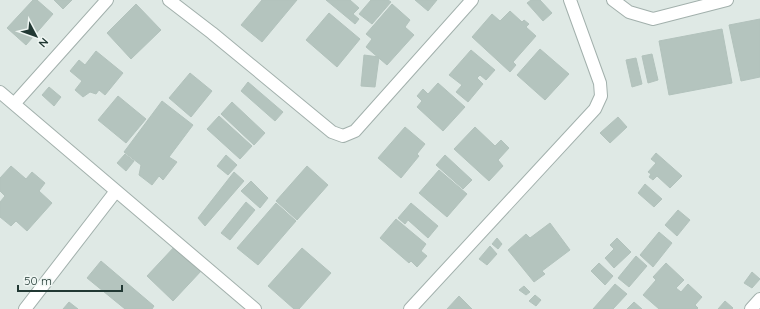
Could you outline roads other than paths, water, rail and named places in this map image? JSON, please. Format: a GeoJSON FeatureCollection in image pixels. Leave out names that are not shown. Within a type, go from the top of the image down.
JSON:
{"type":"FeatureCollection","features":[{"type":"Feature","properties":{"kind":"street"},"geometry":{"type":"LineString","coordinates":[[14,104],[106,0]]}},
{"type":"Feature","properties":{"kind":"street"},"geometry":{"type":"LineString","coordinates":[[169,0],[212,33],[332,132],[343,136],[355,131],[472,0]]}},
{"type":"Feature","properties":{"kind":"street"},"geometry":{"type":"LineString","coordinates":[[410,309],[595,109],[601,96],[600,83],[570,0]]}},
{"type":"Feature","properties":{"kind":"street"},"geometry":{"type":"LineString","coordinates":[[613,0],[629,12],[653,19],[691,4],[727,0]]}},
{"type":"Feature","properties":{"kind":"street"},"geometry":{"type":"LineString","coordinates":[[0,92],[255,309]]}},
{"type":"Feature","properties":{"kind":"street"},"geometry":{"type":"LineString","coordinates":[[25,309],[116,191]]}},
{"type":"Feature","properties":{"kind":"street"},"geometry":{"type":"LineString","coordinates":[[751,309],[760,299]]}}]}
